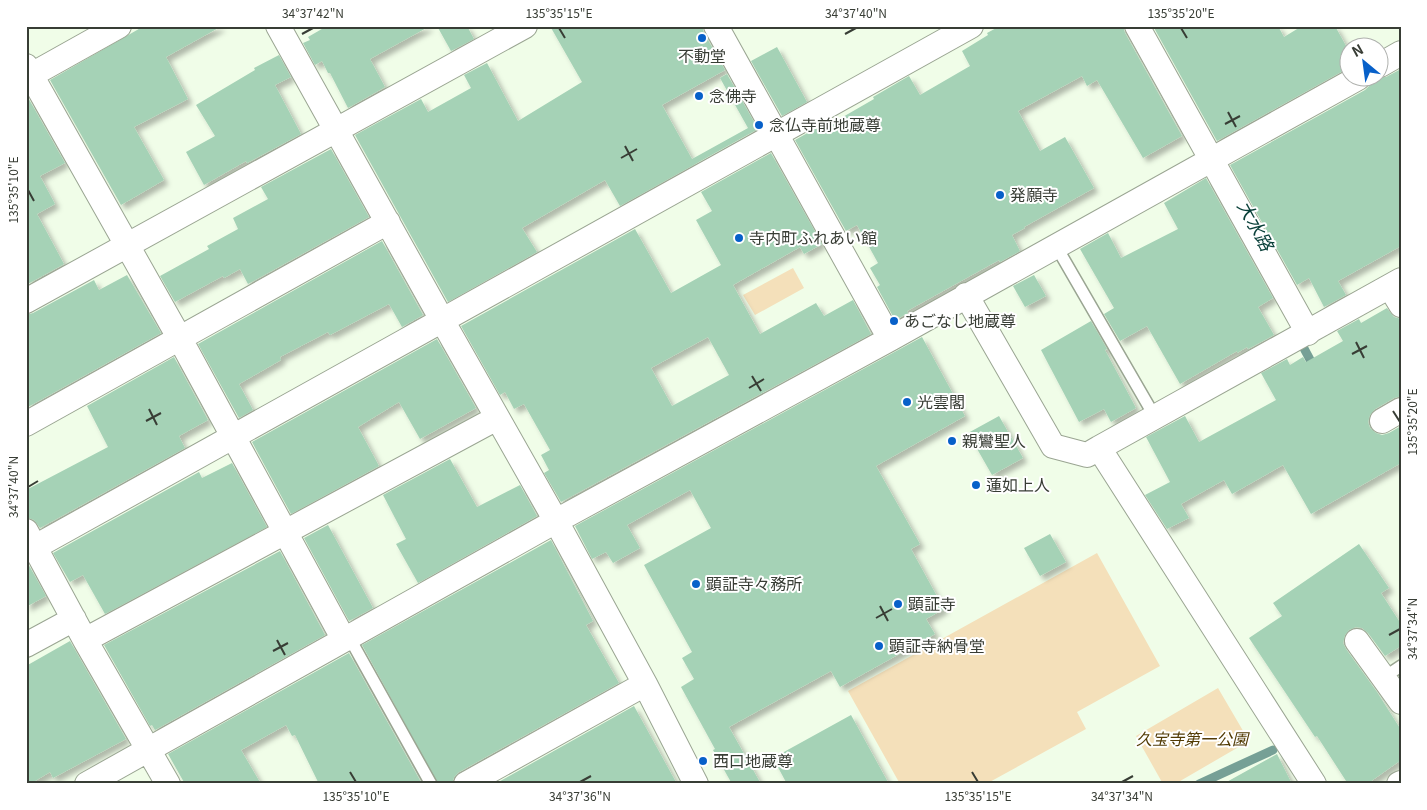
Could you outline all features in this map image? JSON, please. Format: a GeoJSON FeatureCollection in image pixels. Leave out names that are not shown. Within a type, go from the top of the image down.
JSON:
{"type":"FeatureCollection","features":[{"type":"Feature","properties":{"kind":"street"},"geometry":{"type":"LineString","coordinates":[[119,26],[28,73],[128,246],[284,532],[346,638]]}},
{"type":"Feature","properties":{"kind":"street"},"geometry":{"type":"LineString","coordinates":[[278,26],[556,521],[645,684],[696,784]]}},
{"type":"Feature","properties":{"kind":"street"},"geometry":{"type":"LineString","coordinates":[[26,302],[337,132],[525,26]]}},
{"type":"Feature","properties":{"kind":"street"},"geometry":{"type":"LineString","coordinates":[[716,26],[890,339]]}},
{"type":"Feature","properties":{"kind":"street"},"geometry":{"type":"LineString","coordinates":[[168,784],[74,619],[31,539],[232,436],[970,26]]}},
{"type":"Feature","properties":{"kind":"street"},"geometry":{"type":"LineString","coordinates":[[1137,26],[1308,333]]}},
{"type":"Feature","properties":{"kind":"street"},"geometry":{"type":"LineString","coordinates":[[1390,59],[1401,53]]}},
{"type":"Feature","properties":{"kind":"street"},"geometry":{"type":"LineString","coordinates":[[87,784],[556,521],[890,339],[1340,88]]}},
{"type":"Feature","properties":{"kind":"street"},"geometry":{"type":"LineString","coordinates":[[26,424],[180,340],[388,222]]}},
{"type":"Feature","properties":{"kind":"street"},"geometry":{"type":"LineString","coordinates":[[966,295],[1053,446],[1087,455],[1308,333],[1397,291]]}},
{"type":"Feature","properties":{"kind":"street"},"geometry":{"type":"LineString","coordinates":[[86,640],[497,418]]}},
{"type":"Feature","properties":{"kind":"street"},"geometry":{"type":"LineString","coordinates":[[1099,448],[1314,784]]}},
{"type":"Feature","properties":{"kind":"street"},"geometry":{"type":"LineString","coordinates":[[26,646],[74,619]]}},
{"type":"Feature","properties":{"kind":"street"},"geometry":{"type":"LineString","coordinates":[[1357,641],[1392,672],[1401,702]]}},
{"type":"Feature","properties":{"kind":"street"},"geometry":{"type":"LineString","coordinates":[[466,784],[645,684]]}},
{"type":"Feature","properties":{"kind":"lane"},"geometry":{"type":"LineString","coordinates":[[1056,246],[1155,417]]}},
{"type":"Feature","properties":{"kind":"lane"},"geometry":{"type":"LineString","coordinates":[[346,638],[431,784]]}},
{"type":"Feature","properties":{"kind":"green space"},"geometry":{"type":"Polygon","coordinates":[[[793,268],[804,288],[755,315],[743,295],[793,268]]]}},
{"type":"Feature","properties":{"kind":"green space"},"geometry":{"type":"Polygon","coordinates":[[[1097,553],[1160,666],[1077,712],[1086,729],[986,784],[900,784],[848,691],[1097,553]]]}},
{"type":"Feature","properties":{"kind":"green space","name":"久宝寺第一公園"},"geometry":{"type":"Polygon","coordinates":[[[1218,688],[1249,741],[1175,784],[1163,784],[1136,736],[1218,688]]]}},
{"type":"Feature","properties":{"kind":"building"},"geometry":{"type":"Polygon","coordinates":[[[144,26],[222,26],[166,57],[188,99],[134,127],[164,180],[121,205],[50,80],[144,26]]]}},
{"type":"Feature","properties":{"kind":"building"},"geometry":{"type":"Polygon","coordinates":[[[327,26],[430,26],[370,59],[385,87],[348,108],[322,61],[315,65],[303,43],[310,40],[308,37],[327,26]]]}},
{"type":"Feature","properties":{"kind":"building"},"geometry":{"type":"Polygon","coordinates":[[[437,26],[467,26],[474,39],[451,51],[437,26]]]}},
{"type":"Feature","properties":{"kind":"building"},"geometry":{"type":"Polygon","coordinates":[[[550,26],[702,26],[725,70],[662,105],[692,159],[748,128],[720,78],[727,74],[758,129],[620,206],[605,180],[522,228],[537,252],[448,302],[355,135],[421,99],[428,112],[471,88],[464,75],[487,63],[518,121],[582,82],[550,26]]]}},
{"type":"Feature","properties":{"kind":"building"},"geometry":{"type":"Polygon","coordinates":[[[1000,26],[1123,26],[1125,33],[1182,136],[1143,158],[1097,80],[1087,86],[1082,76],[1018,111],[1040,151],[1065,137],[1094,188],[1012,235],[1020,251],[1000,262],[999,260],[907,311],[908,313],[895,320],[877,287],[880,285],[870,268],[878,263],[857,225],[846,231],[795,140],[820,126],[822,129],[909,76],[920,95],[970,66],[962,51],[1000,26]]]}},
{"type":"Feature","properties":{"kind":"building"},"geometry":{"type":"Polygon","coordinates":[[[1153,26],[1278,26],[1284,37],[1302,26],[1335,26],[1342,38],[1340,38],[1340,73],[1217,141],[1153,26]]]}},
{"type":"Feature","properties":{"kind":"building"},"geometry":{"type":"Polygon","coordinates":[[[777,47],[807,102],[782,116],[751,61],[777,47]]]}},
{"type":"Feature","properties":{"kind":"building"},"geometry":{"type":"Polygon","coordinates":[[[279,55],[291,77],[275,85],[301,134],[247,163],[246,161],[204,185],[186,152],[215,136],[196,105],[255,70],[254,68],[279,55]]]}},
{"type":"Feature","properties":{"kind":"building"},"geometry":{"type":"Polygon","coordinates":[[[1401,69],[1401,246],[1338,281],[1346,295],[1324,307],[1309,278],[1297,285],[1230,165],[1367,88],[1390,88],[1390,75],[1401,69]]]}},
{"type":"Feature","properties":{"kind":"building"},"geometry":{"type":"Polygon","coordinates":[[[26,94],[65,163],[40,176],[55,204],[37,214],[64,264],[26,285],[26,94]]]}},
{"type":"Feature","properties":{"kind":"building"},"geometry":{"type":"Polygon","coordinates":[[[331,149],[369,217],[248,284],[240,269],[175,302],[160,276],[209,249],[207,246],[238,229],[233,218],[268,199],[261,187],[331,149]]]}},
{"type":"Feature","properties":{"kind":"building"},"geometry":{"type":"Polygon","coordinates":[[[771,153],[822,244],[804,254],[800,247],[733,285],[760,334],[816,303],[824,316],[853,300],[871,334],[561,502],[544,473],[549,470],[541,455],[550,450],[524,404],[514,409],[505,392],[500,395],[461,326],[635,229],[671,293],[721,265],[696,220],[712,211],[701,192],[771,153]],[[708,337],[651,368],[672,406],[729,375],[708,337]]]}},
{"type":"Feature","properties":{"kind":"building"},"geometry":{"type":"Polygon","coordinates":[[[1206,178],[1273,298],[1258,307],[1274,335],[1248,349],[1247,347],[1237,353],[1237,351],[1180,384],[1147,326],[1120,341],[1104,314],[1114,308],[1080,249],[1108,233],[1121,258],[1178,229],[1164,203],[1206,178]]]}},
{"type":"Feature","properties":{"kind":"building"},"geometry":{"type":"Polygon","coordinates":[[[382,241],[423,315],[402,327],[389,304],[330,335],[328,332],[280,357],[281,360],[239,384],[253,410],[239,418],[198,344],[382,241]]]}},
{"type":"Feature","properties":{"kind":"building"},"geometry":{"type":"Polygon","coordinates":[[[127,275],[161,333],[26,408],[26,315],[94,280],[99,290],[127,275]]]}},
{"type":"Feature","properties":{"kind":"building"},"geometry":{"type":"Polygon","coordinates":[[[1034,275],[1046,296],[1025,307],[1013,286],[1034,275]]]}},
{"type":"Feature","properties":{"kind":"building"},"geometry":{"type":"Polygon","coordinates":[[[1387,308],[1394,317],[1401,319],[1401,396],[1375,409],[1370,415],[1368,422],[1370,428],[1382,435],[1401,426],[1401,463],[1311,514],[1283,465],[1232,494],[1224,480],[1181,504],[1189,518],[1167,529],[1145,495],[1170,482],[1146,437],[1185,416],[1199,442],[1276,400],[1261,373],[1287,359],[1290,365],[1303,357],[1306,362],[1343,341],[1337,331],[1359,319],[1361,323],[1387,308]]]}},
{"type":"Feature","properties":{"kind":"building"},"geometry":{"type":"Polygon","coordinates":[[[1091,321],[1136,408],[1111,422],[1104,409],[1079,422],[1041,350],[1091,321]]]}},
{"type":"Feature","properties":{"kind":"building"},"geometry":{"type":"Polygon","coordinates":[[[922,337],[965,416],[876,466],[920,544],[911,549],[944,609],[926,619],[935,634],[840,687],[831,671],[729,727],[761,784],[732,784],[681,687],[694,679],[682,658],[692,652],[644,565],[711,528],[690,490],[627,525],[640,548],[613,563],[606,552],[592,559],[575,526],[922,337]]]}},
{"type":"Feature","properties":{"kind":"building"},"geometry":{"type":"Polygon","coordinates":[[[437,339],[476,408],[420,439],[399,402],[358,427],[379,466],[291,514],[252,442],[437,339]]]}},
{"type":"Feature","properties":{"kind":"building"},"geometry":{"type":"Polygon","coordinates":[[[174,357],[208,420],[179,436],[185,448],[40,528],[34,520],[26,517],[26,490],[108,447],[87,406],[174,357]]]}},
{"type":"Feature","properties":{"kind":"building"},"geometry":{"type":"Polygon","coordinates":[[[999,416],[1023,458],[992,475],[968,433],[999,416]]]}},
{"type":"Feature","properties":{"kind":"building"},"geometry":{"type":"Polygon","coordinates":[[[450,459],[477,507],[520,485],[537,516],[418,583],[396,544],[406,539],[383,495],[450,459]]]}},
{"type":"Feature","properties":{"kind":"building"},"geometry":{"type":"Polygon","coordinates":[[[232,463],[267,527],[105,614],[83,575],[70,582],[53,553],[199,472],[202,478],[232,463]]]}},
{"type":"Feature","properties":{"kind":"building"},"geometry":{"type":"Polygon","coordinates":[[[328,525],[373,608],[349,621],[304,538],[328,525]]]}},
{"type":"Feature","properties":{"kind":"building"},"geometry":{"type":"Polygon","coordinates":[[[1050,534],[1066,562],[1040,576],[1024,548],[1050,534]]]}},
{"type":"Feature","properties":{"kind":"building"},"geometry":{"type":"Polygon","coordinates":[[[551,540],[593,621],[586,625],[619,683],[459,772],[454,777],[452,784],[438,784],[362,645],[551,540]]]}},
{"type":"Feature","properties":{"kind":"building"},"geometry":{"type":"Polygon","coordinates":[[[1359,544],[1389,588],[1381,593],[1401,624],[1401,646],[1385,656],[1368,633],[1362,628],[1356,627],[1349,630],[1345,635],[1343,643],[1401,730],[1401,760],[1367,784],[1348,784],[1249,638],[1282,616],[1273,603],[1359,544]]]}},
{"type":"Feature","properties":{"kind":"building"},"geometry":{"type":"Polygon","coordinates":[[[280,551],[325,635],[155,730],[152,725],[150,726],[104,645],[280,551]]]}},
{"type":"Feature","properties":{"kind":"building"},"geometry":{"type":"Polygon","coordinates":[[[26,560],[46,596],[26,607],[26,560]]]}},
{"type":"Feature","properties":{"kind":"building"},"geometry":{"type":"Polygon","coordinates":[[[70,641],[126,739],[53,778],[50,772],[30,784],[26,784],[26,666],[70,641]]]}},
{"type":"Feature","properties":{"kind":"building"},"geometry":{"type":"Polygon","coordinates":[[[349,653],[422,784],[319,784],[295,735],[292,736],[286,725],[241,750],[261,784],[185,784],[168,754],[349,653]]]}},
{"type":"Feature","properties":{"kind":"building"},"geometry":{"type":"Polygon","coordinates":[[[634,706],[677,784],[495,784],[634,706]]]}},
{"type":"Feature","properties":{"kind":"building"},"geometry":{"type":"Polygon","coordinates":[[[851,715],[889,784],[787,784],[773,758],[851,715]]]}},
{"type":"Feature","properties":{"kind":"building"},"geometry":{"type":"Polygon","coordinates":[[[1277,754],[1292,784],[1223,784],[1277,754]]]}},
{"type":"Feature","properties":{"kind":"waterway","name":"大水路"},"geometry":{"type":"LineString","coordinates":[[1299,339],[1315,369]]}},
{"type":"Feature","properties":{"kind":"waterway"},"geometry":{"type":"LineString","coordinates":[[1199,784],[1273,750]]}},
{"type":"Feature","properties":{"kind":"place","name":"不動堂"},"geometry":{"type":"Point","coordinates":[702,38]}},
{"type":"Feature","properties":{"kind":"place","name":"念佛寺"},"geometry":{"type":"Point","coordinates":[699,96]}},
{"type":"Feature","properties":{"kind":"place","name":"念仏寺前地蔵尊"},"geometry":{"type":"Point","coordinates":[759,125]}},
{"type":"Feature","properties":{"kind":"place","name":"発願寺"},"geometry":{"type":"Point","coordinates":[1000,195]}},
{"type":"Feature","properties":{"kind":"place","name":"寺内町ふれあい館"},"geometry":{"type":"Point","coordinates":[739,238]}},
{"type":"Feature","properties":{"kind":"place","name":"あごなし地蔵尊"},"geometry":{"type":"Point","coordinates":[894,321]}},
{"type":"Feature","properties":{"kind":"place","name":"光雲閣"},"geometry":{"type":"Point","coordinates":[907,402]}},
{"type":"Feature","properties":{"kind":"place","name":"親鸞聖人"},"geometry":{"type":"Point","coordinates":[952,441]}},
{"type":"Feature","properties":{"kind":"place","name":"蓮如上人"},"geometry":{"type":"Point","coordinates":[976,485]}},
{"type":"Feature","properties":{"kind":"place","name":"顕証寺々務所"},"geometry":{"type":"Point","coordinates":[696,584]}},
{"type":"Feature","properties":{"kind":"place","name":"顕証寺"},"geometry":{"type":"Point","coordinates":[898,604]}},
{"type":"Feature","properties":{"kind":"place","name":"顕証寺納骨堂"},"geometry":{"type":"Point","coordinates":[879,646]}},
{"type":"Feature","properties":{"kind":"place","name":"西口地蔵尊"},"geometry":{"type":"Point","coordinates":[703,761]}}]}
